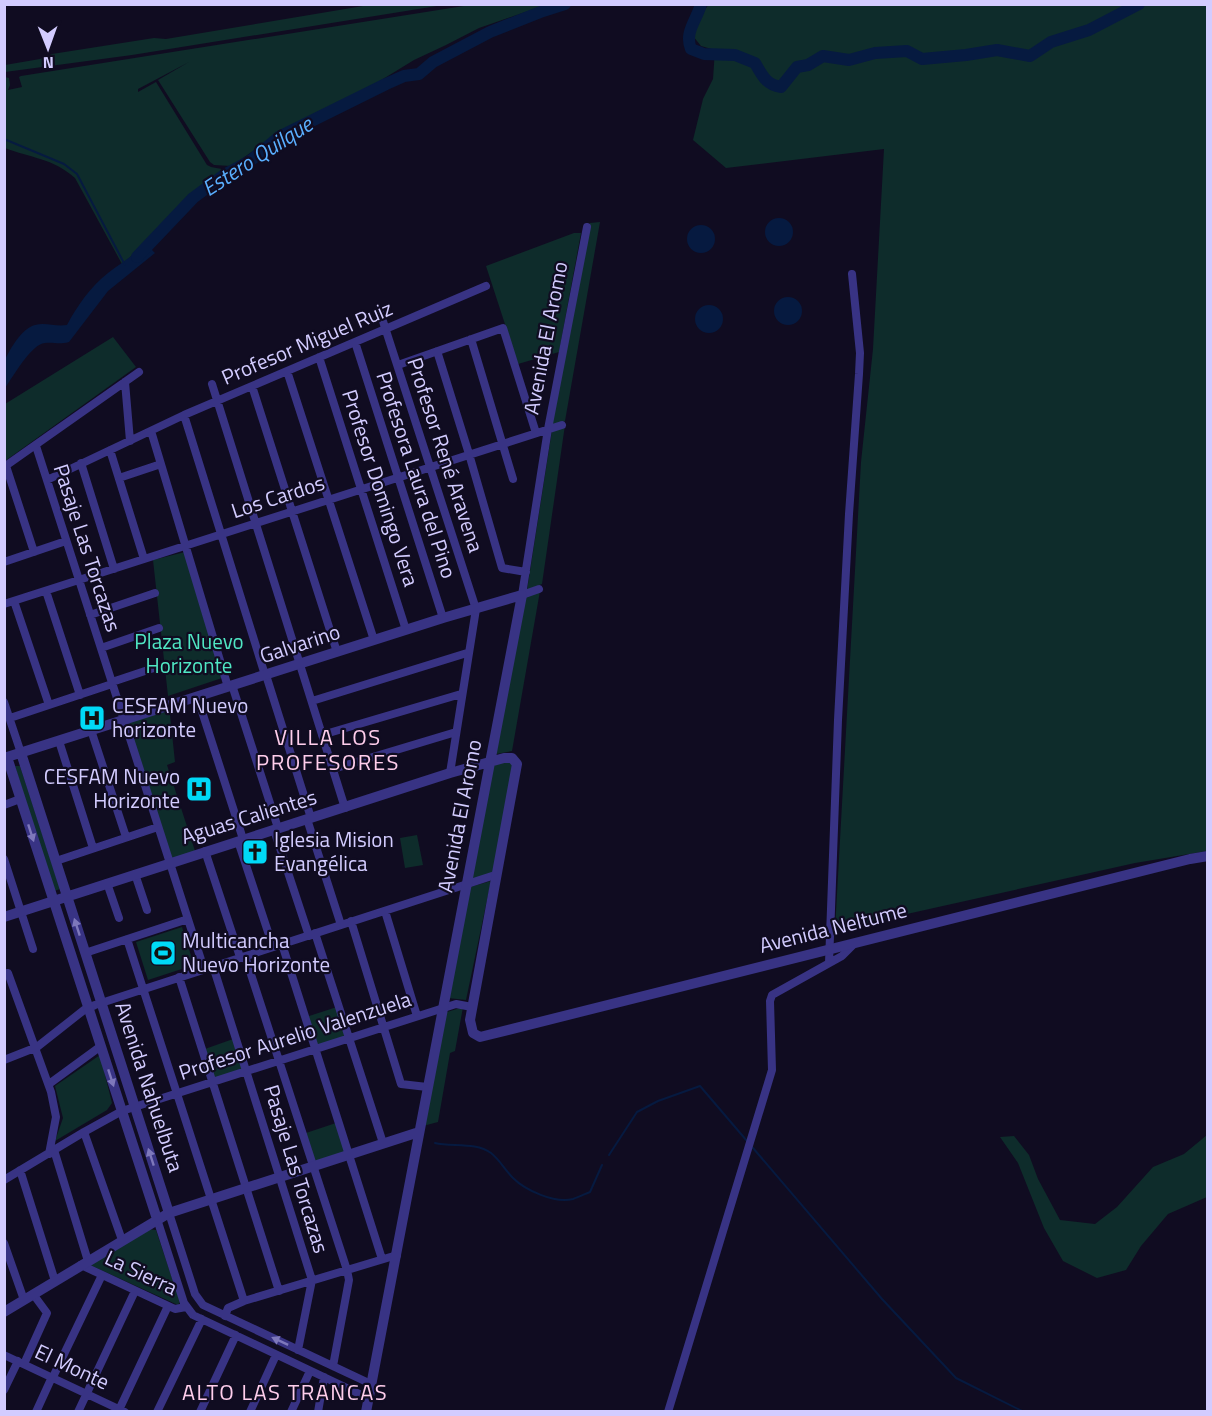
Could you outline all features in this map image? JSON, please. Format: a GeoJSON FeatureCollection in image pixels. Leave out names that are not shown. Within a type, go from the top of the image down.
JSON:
{"type":"FeatureCollection","features":[{"type":"Feature","properties":{"kind":"street","name":"Avenida El Aromo"},"geometry":{"type":"LineString","coordinates":[[366,1412],[522,596],[548,429],[587,227]]}},
{"type":"Feature","properties":{"kind":"street"},"geometry":{"type":"LineString","coordinates":[[829,963],[849,503],[860,374],[852,274]]}},
{"type":"Feature","properties":{"kind":"street","name":"Profesor Miguel Ruiz"},"geometry":{"type":"LineString","coordinates":[[47,480],[184,415],[486,286]]}},
{"type":"Feature","properties":{"kind":"street","name":"Profesor René Aravena"},"geometry":{"type":"LineString","coordinates":[[380,312],[476,609]]}},
{"type":"Feature","properties":{"kind":"street"},"geometry":{"type":"LineString","coordinates":[[398,365],[503,328],[536,433]]}},
{"type":"Feature","properties":{"kind":"street"},"geometry":{"type":"LineString","coordinates":[[471,339],[513,479]]}},
{"type":"Feature","properties":{"kind":"street","name":"Profesora Laura del Pino"},"geometry":{"type":"LineString","coordinates":[[355,342],[443,618]]}},
{"type":"Feature","properties":{"kind":"street"},"geometry":{"type":"LineString","coordinates":[[436,351],[502,568],[526,572]]}},
{"type":"Feature","properties":{"kind":"street","name":"Profesor Domingo Vera"},"geometry":{"type":"LineString","coordinates":[[319,357],[406,630]]}},
{"type":"Feature","properties":{"kind":"street"},"geometry":{"type":"LineString","coordinates":[[287,371],[374,640]]}},
{"type":"Feature","properties":{"kind":"street"},"geometry":{"type":"LineString","coordinates":[[34,552],[5,467],[139,372]]}},
{"type":"Feature","properties":{"kind":"street"},"geometry":{"type":"LineString","coordinates":[[125,382],[130,441]]}},
{"type":"Feature","properties":{"kind":"street"},"geometry":{"type":"LineString","coordinates":[[212,384],[345,808]]}},
{"type":"Feature","properties":{"kind":"street"},"geometry":{"type":"LineString","coordinates":[[252,386],[336,652]]}},
{"type":"Feature","properties":{"kind":"street"},"geometry":{"type":"LineString","coordinates":[[184,415],[341,925]]}},
{"type":"Feature","properties":{"kind":"street","name":"Los Cardos"},"geometry":{"type":"LineString","coordinates":[[4,604],[562,425]]}},
{"type":"Feature","properties":{"kind":"street"},"geometry":{"type":"LineString","coordinates":[[151,431],[276,829],[350,1038],[383,1143]]}},
{"type":"Feature","properties":{"kind":"street","name":"Pasaje Las Torcazas"},"geometry":{"type":"LineString","coordinates":[[36,446],[188,919],[209,968],[246,1071],[312,1280],[298,1350]]}},
{"type":"Feature","properties":{"kind":"street"},"geometry":{"type":"LineString","coordinates":[[110,450],[144,559]]}},
{"type":"Feature","properties":{"kind":"street"},"geometry":{"type":"LineString","coordinates":[[81,463],[114,569]]}},
{"type":"Feature","properties":{"kind":"street"},"geometry":{"type":"LineString","coordinates":[[119,478],[161,464]]}},
{"type":"Feature","properties":{"kind":"street"},"geometry":{"type":"LineString","coordinates":[[4,562],[66,541]]}},
{"type":"Feature","properties":{"kind":"street","name":"Galvarino"},"geometry":{"type":"LineString","coordinates":[[5,755],[21,753],[539,589]]}},
{"type":"Feature","properties":{"kind":"street"},"geometry":{"type":"LineString","coordinates":[[46,591],[81,695]]}},
{"type":"Feature","properties":{"kind":"street"},"geometry":{"type":"LineString","coordinates":[[90,615],[155,593]]}},
{"type":"Feature","properties":{"kind":"street"},"geometry":{"type":"LineString","coordinates":[[14,601],[49,705]]}},
{"type":"Feature","properties":{"kind":"street"},"geometry":{"type":"LineString","coordinates":[[450,774],[467,652],[476,609]]}},
{"type":"Feature","properties":{"kind":"street"},"geometry":{"type":"LineString","coordinates":[[101,648],[159,628]]}},
{"type":"Feature","properties":{"kind":"street"},"geometry":{"type":"LineString","coordinates":[[312,700],[467,652]]}},
{"type":"Feature","properties":{"kind":"street"},"geometry":{"type":"LineString","coordinates":[[10,718],[157,667]]}},
{"type":"Feature","properties":{"kind":"street"},"geometry":{"type":"LineString","coordinates":[[322,735],[461,694]]}},
{"type":"Feature","properties":{"kind":"street"},"geometry":{"type":"LineString","coordinates":[[197,696],[241,840],[316,1048],[382,1259]]}},
{"type":"Feature","properties":{"kind":"street","name":"Avenida Nahuelbuta"},"geometry":{"type":"LineString","coordinates":[[4,702],[198,1299],[203,1305],[225,1316],[371,1384]]}},
{"type":"Feature","properties":{"kind":"street"},"geometry":{"type":"LineString","coordinates":[[91,730],[126,837]]}},
{"type":"Feature","properties":{"kind":"street"},"geometry":{"type":"LineString","coordinates":[[333,769],[456,732]]}},
{"type":"Feature","properties":{"kind":"street"},"geometry":{"type":"LineString","coordinates":[[58,741],[93,848]]}},
{"type":"Feature","properties":{"kind":"street","name":"Avenida Nahuelbuta"},"geometry":{"type":"LineString","coordinates":[[5,755],[186,1307]]}},
{"type":"Feature","properties":{"kind":"street","name":"Avenida El Aromo"},"geometry":{"type":"LineString","coordinates":[[471,1029],[472,1007],[517,766],[514,759],[507,757]]}},
{"type":"Feature","properties":{"kind":"street","name":"Aguas Calientes"},"geometry":{"type":"LineString","coordinates":[[4,917],[170,862],[507,757]]}},
{"type":"Feature","properties":{"kind":"street"},"geometry":{"type":"LineString","coordinates":[[4,805],[20,799]]}},
{"type":"Feature","properties":{"kind":"street"},"geometry":{"type":"LineString","coordinates":[[56,861],[158,826]]}},
{"type":"Feature","properties":{"kind":"street"},"geometry":{"type":"LineString","coordinates":[[205,851],[279,1060],[347,1270],[349,1280],[333,1366]]}},
{"type":"Feature","properties":{"kind":"street","name":"Avenida Neltume"},"geometry":{"type":"LineString","coordinates":[[471,1029],[477,1036],[485,1036],[1208,856]]}},
{"type":"Feature","properties":{"kind":"street"},"geometry":{"type":"LineString","coordinates":[[4,859],[33,949]]}},
{"type":"Feature","properties":{"kind":"street"},"geometry":{"type":"LineString","coordinates":[[135,874],[147,910]]}},
{"type":"Feature","properties":{"kind":"street"},"geometry":{"type":"LineString","coordinates":[[4,1060],[34,1049],[88,1007],[495,876]]}},
{"type":"Feature","properties":{"kind":"street"},"geometry":{"type":"LineString","coordinates":[[107,883],[119,918]]}},
{"type":"Feature","properties":{"kind":"street"},"geometry":{"type":"LineString","coordinates":[[385,910],[417,1016]]}},
{"type":"Feature","properties":{"kind":"street"},"geometry":{"type":"LineString","coordinates":[[85,953],[188,919]]}},
{"type":"Feature","properties":{"kind":"street"},"geometry":{"type":"LineString","coordinates":[[351,921],[401,1084],[427,1088]]}},
{"type":"Feature","properties":{"kind":"street"},"geometry":{"type":"LineString","coordinates":[[127,939],[244,1301]]}},
{"type":"Feature","properties":{"kind":"street"},"geometry":{"type":"LineString","coordinates":[[668,1412],[772,1070],[770,1001],[776,991],[842,956],[853,945]]}},
{"type":"Feature","properties":{"kind":"street"},"geometry":{"type":"LineString","coordinates":[[6,973],[49,1084],[56,1117],[52,1152],[85,1263]]}},
{"type":"Feature","properties":{"kind":"street"},"geometry":{"type":"LineString","coordinates":[[179,977],[279,1291]]}},
{"type":"Feature","properties":{"kind":"street","name":"Profesor Aurelio Valenzuela"},"geometry":{"type":"LineString","coordinates":[[4,1180],[84,1132],[135,1106],[442,1008],[456,1004],[472,1007]]}},
{"type":"Feature","properties":{"kind":"street"},"geometry":{"type":"LineString","coordinates":[[49,1084],[101,1046]]}},
{"type":"Feature","properties":{"kind":"street"},"geometry":{"type":"LineString","coordinates":[[84,1132],[122,1240]]}},
{"type":"Feature","properties":{"kind":"street"},"geometry":{"type":"LineString","coordinates":[[4,1312],[169,1213],[419,1132]]}},
{"type":"Feature","properties":{"kind":"street"},"geometry":{"type":"LineString","coordinates":[[20,1170],[55,1281]]}},
{"type":"Feature","properties":{"kind":"street"},"geometry":{"type":"LineString","coordinates":[[4,1243],[29,1297],[47,1313],[4,1390]]}},
{"type":"Feature","properties":{"kind":"street"},"geometry":{"type":"LineString","coordinates":[[225,1316],[228,1308],[244,1301],[397,1255]]}},
{"type":"Feature","properties":{"kind":"street","name":"La Sierra"},"geometry":{"type":"LineString","coordinates":[[85,1263],[102,1275],[168,1306],[179,1310],[186,1307]]}},
{"type":"Feature","properties":{"kind":"street"},"geometry":{"type":"LineString","coordinates":[[36,1412],[102,1275]]}},
{"type":"Feature","properties":{"kind":"street"},"geometry":{"type":"LineString","coordinates":[[78,1412],[135,1290]]}},
{"type":"Feature","properties":{"kind":"street"},"geometry":{"type":"LineString","coordinates":[[121,1411],[168,1306]]}},
{"type":"Feature","properties":{"kind":"street"},"geometry":{"type":"LineString","coordinates":[[186,1307],[193,1315],[368,1398]]}},
{"type":"Feature","properties":{"kind":"street"},"geometry":{"type":"LineString","coordinates":[[158,1412],[202,1319]]}},
{"type":"Feature","properties":{"kind":"street"},"geometry":{"type":"LineString","coordinates":[[200,1412],[236,1335]]}},
{"type":"Feature","properties":{"kind":"street","name":"El Monte"},"geometry":{"type":"LineString","coordinates":[[4,1355],[121,1411]]}},
{"type":"Feature","properties":{"kind":"street"},"geometry":{"type":"LineString","coordinates":[[250,1412],[276,1355]]}},
{"type":"Feature","properties":{"kind":"street"},"geometry":{"type":"LineString","coordinates":[[291,1412],[310,1371]]}},
{"type":"Feature","properties":{"kind":"street"},"geometry":{"type":"LineString","coordinates":[[318,1412],[324,1377]]}},
{"type":"Feature","properties":{"kind":"green space"},"geometry":{"type":"Polygon","coordinates":[[[375,4],[443,5],[132,55],[5,72],[5,65],[40,59],[52,54],[154,38],[166,39],[375,4]]]}},
{"type":"Feature","properties":{"kind":"green space"},"geometry":{"type":"Polygon","coordinates":[[[709,4],[1207,5],[1207,851],[1135,863],[835,930],[861,462],[873,349],[884,149],[726,168],[693,140],[703,99],[713,79],[715,50],[701,46],[693,36],[697,21],[709,4]]]}},
{"type":"Feature","properties":{"kind":"green space"},"geometry":{"type":"Polygon","coordinates":[[[470,5],[546,5],[479,28],[414,60],[365,90],[317,112],[278,134],[231,166],[214,165],[210,162],[158,80],[189,62],[138,89],[138,92],[156,82],[207,165],[227,170],[190,196],[158,233],[122,264],[75,178],[50,162],[5,148],[5,77],[9,78],[8,90],[22,87],[19,77],[21,76],[470,5]]]}},
{"type":"Feature","properties":{"kind":"green space"},"geometry":{"type":"Polygon","coordinates":[[[600,222],[565,421],[552,426],[590,223],[600,222]]]}},
{"type":"Feature","properties":{"kind":"green space"},"geometry":{"type":"Polygon","coordinates":[[[574,233],[581,233],[559,352],[518,364],[486,266],[574,233]]]}},
{"type":"Feature","properties":{"kind":"green space"},"geometry":{"type":"Polygon","coordinates":[[[113,337],[136,367],[5,461],[5,404],[113,337]]]}},
{"type":"Feature","properties":{"kind":"green space"},"geometry":{"type":"Polygon","coordinates":[[[565,425],[542,584],[527,590],[552,430],[565,425]]]}},
{"type":"Feature","properties":{"kind":"green space","name":"Plaza Nuevo Horizonte"},"geometry":{"type":"Polygon","coordinates":[[[185,552],[222,678],[168,696],[153,560],[185,552]]]}},
{"type":"Feature","properties":{"kind":"green space"},"geometry":{"type":"Polygon","coordinates":[[[540,591],[512,751],[496,754],[525,597],[540,591]]]}},
{"type":"Feature","properties":{"kind":"green space","name":"Plaza Nuevo Horizonte"},"geometry":{"type":"Polygon","coordinates":[[[169,705],[175,762],[167,765],[196,854],[170,862],[124,719],[169,705]]]}},
{"type":"Feature","properties":{"kind":"green space"},"geometry":{"type":"Polygon","coordinates":[[[516,761],[495,875],[467,884],[490,762],[516,761]]]}},
{"type":"Feature","properties":{"kind":"green space"},"geometry":{"type":"Polygon","coordinates":[[[15,766],[20,766],[60,889],[54,891],[15,766]]]}},
{"type":"Feature","properties":{"kind":"green space"},"geometry":{"type":"Polygon","coordinates":[[[417,835],[423,865],[405,868],[400,838],[417,835]]]}},
{"type":"Feature","properties":{"kind":"green space"},"geometry":{"type":"Polygon","coordinates":[[[491,881],[466,1000],[448,998],[470,887],[491,881]]]}},
{"type":"Feature","properties":{"kind":"green space"},"geometry":{"type":"Polygon","coordinates":[[[182,927],[194,965],[148,980],[136,942],[182,927]]]}},
{"type":"Feature","properties":{"kind":"green space"},"geometry":{"type":"Polygon","coordinates":[[[340,1006],[350,1038],[316,1048],[306,1017],[340,1006]]]}},
{"type":"Feature","properties":{"kind":"green space"},"geometry":{"type":"Polygon","coordinates":[[[463,1007],[455,1051],[450,1053],[438,1122],[423,1126],[444,1013],[463,1007]]]}},
{"type":"Feature","properties":{"kind":"green space"},"geometry":{"type":"Polygon","coordinates":[[[236,1038],[246,1071],[212,1082],[202,1050],[236,1038]]]}},
{"type":"Feature","properties":{"kind":"green space"},"geometry":{"type":"Polygon","coordinates":[[[100,1055],[112,1103],[107,1110],[55,1141],[63,1118],[55,1086],[100,1055]]]}},
{"type":"Feature","properties":{"kind":"green space"},"geometry":{"type":"Polygon","coordinates":[[[339,1122],[349,1154],[313,1166],[303,1134],[339,1122]]]}},
{"type":"Feature","properties":{"kind":"green space"},"geometry":{"type":"Polygon","coordinates":[[[1207,1135],[1207,1197],[1168,1214],[1141,1246],[1126,1270],[1097,1278],[1063,1261],[1044,1228],[1018,1163],[1000,1137],[1014,1136],[1029,1155],[1038,1179],[1060,1220],[1095,1224],[1117,1207],[1153,1167],[1184,1154],[1207,1135]]]}},
{"type":"Feature","properties":{"kind":"green space"},"geometry":{"type":"Polygon","coordinates":[[[148,1229],[156,1230],[180,1302],[178,1305],[90,1265],[148,1229]]]}},
{"type":"Feature","properties":{"kind":"water"},"geometry":{"type":"Polygon","coordinates":[[[779,218],[789,222],[793,232],[789,242],[779,246],[769,242],[765,232],[769,222],[779,218]]]}},
{"type":"Feature","properties":{"kind":"water"},"geometry":{"type":"Polygon","coordinates":[[[701,225],[711,229],[715,239],[711,249],[701,253],[691,249],[687,239],[691,229],[701,225]]]}},
{"type":"Feature","properties":{"kind":"water"},"geometry":{"type":"Polygon","coordinates":[[[146,244],[155,253],[108,291],[69,342],[45,343],[34,349],[5,388],[3,370],[5,360],[21,334],[35,325],[67,325],[90,290],[146,244]]]}},
{"type":"Feature","properties":{"kind":"water"},"geometry":{"type":"Polygon","coordinates":[[[788,297],[798,301],[802,311],[798,321],[788,325],[778,321],[774,311],[778,301],[788,297]]]}},
{"type":"Feature","properties":{"kind":"water"},"geometry":{"type":"Polygon","coordinates":[[[709,305],[719,309],[723,319],[719,329],[709,333],[699,329],[695,319],[699,309],[709,305]]]}},
{"type":"Feature","properties":{"kind":"waterway","name":"Estero Quilque"},"geometry":{"type":"LineString","coordinates":[[137,257],[193,198],[224,175],[250,161],[279,137],[386,84],[404,76],[419,74],[433,62],[490,32],[565,4]]}},
{"type":"Feature","properties":{"kind":"waterway","name":"Estero Quilque"},"geometry":{"type":"LineString","coordinates":[[701,4],[690,32],[691,49],[704,54],[735,55],[755,63],[768,82],[781,87],[797,67],[808,65],[823,56],[849,60],[875,53],[907,51],[922,59],[997,50],[1030,56],[1051,42],[1089,30],[1139,4]]}},
{"type":"Feature","properties":{"kind":"waterway"},"geometry":{"type":"LineString","coordinates":[[4,139],[64,164],[77,174],[125,265]]}},
{"type":"Feature","properties":{"kind":"waterway"},"geometry":{"type":"LineString","coordinates":[[609,1155],[637,1112],[658,1101],[700,1086],[747,1141]]}},
{"type":"Feature","properties":{"kind":"waterway"},"geometry":{"type":"LineString","coordinates":[[435,1143],[471,1146],[485,1150],[494,1155],[518,1183],[541,1195],[558,1200],[573,1199],[590,1192],[602,1165]]}},
{"type":"Feature","properties":{"kind":"waterway"},"geometry":{"type":"LineString","coordinates":[[753,1148],[882,1299],[956,1378],[1024,1412]]}},
{"type":"Feature","properties":{"kind":"place","name":"CESFAM Nuevo horizonte"},"geometry":{"type":"Point","coordinates":[92,718]}},
{"type":"Feature","properties":{"kind":"place","name":"CESFAM Nuevo Horizonte"},"geometry":{"type":"Point","coordinates":[199,789]}},
{"type":"Feature","properties":{"kind":"place","name":"Iglesia Mision Evangélica"},"geometry":{"type":"Point","coordinates":[255,852]}},
{"type":"Feature","properties":{"kind":"place","name":"Multicancha Nuevo Horizonte"},"geometry":{"type":"Point","coordinates":[163,953]}},
{"type":"Feature","properties":{"kind":"district","name":"VILLA LOS PROFESORES"},"geometry":{"type":"Point","coordinates":[328,750]}},
{"type":"Feature","properties":{"kind":"district","name":"ALTO LAS TRANCAS"},"geometry":{"type":"Point","coordinates":[285,1392]}}]}
